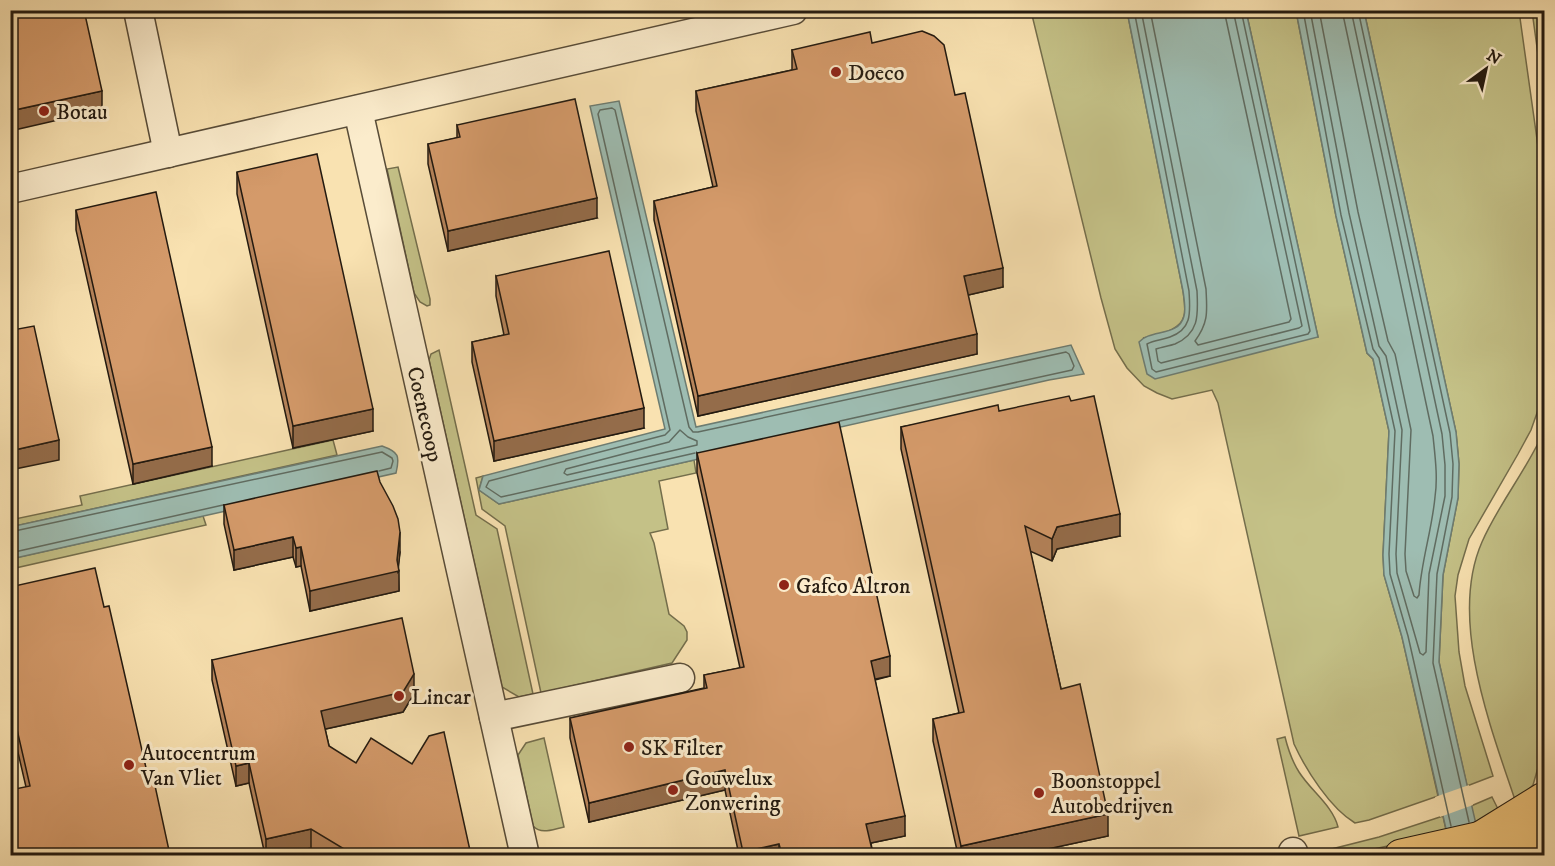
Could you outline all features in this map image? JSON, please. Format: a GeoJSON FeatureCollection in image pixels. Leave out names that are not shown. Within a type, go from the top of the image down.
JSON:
{"type":"FeatureCollection","features":[{"type":"Feature","properties":{"kind":"main road"},"geometry":{"type":"LineString","coordinates":[[1481,838],[1544,801],[1545,779]]}},
{"type":"Feature","properties":{"kind":"main road"},"geometry":{"type":"LineString","coordinates":[[1401,855],[1481,838],[1523,837],[1545,832]]}},
{"type":"Feature","properties":{"kind":"street"},"geometry":{"type":"LineString","coordinates":[[138,10],[168,153]]}},
{"type":"Feature","properties":{"kind":"street"},"geometry":{"type":"LineString","coordinates":[[10,189],[793,10]]}},
{"type":"Feature","properties":{"kind":"street","name":"Coenecoop"},"geometry":{"type":"LineString","coordinates":[[358,110],[525,855]]}},
{"type":"Feature","properties":{"kind":"street"},"geometry":{"type":"LineString","coordinates":[[494,717],[680,678]]}},
{"type":"Feature","properties":{"kind":"shaded area"},"geometry":{"type":"Polygon","coordinates":[[[1031,11],[1127,11],[1185,307],[1184,316],[1178,326],[1143,338],[1318,337],[1246,11],[1296,11],[1336,216],[1367,353],[1373,359],[1389,431],[1384,575],[1402,637],[1438,796],[1355,823],[1328,798],[1299,754],[1294,744],[1218,403],[1212,390],[1172,399],[1157,393],[1144,386],[1127,368],[1115,349],[1031,11]]]}},
{"type":"Feature","properties":{"kind":"shaded area"},"geometry":{"type":"Polygon","coordinates":[[[1364,11],[1519,11],[1544,189],[1544,393],[1531,430],[1469,539],[1458,575],[1455,596],[1459,652],[1465,686],[1493,776],[1467,786],[1439,662],[1443,575],[1458,498],[1459,464],[1456,432],[1364,11]]]}},
{"type":"Feature","properties":{"kind":"shaded area"},"geometry":{"type":"Polygon","coordinates":[[[1532,11],[1543,11],[1544,98],[1532,11]]]}},
{"type":"Feature","properties":{"kind":"shaded area"},"geometry":{"type":"Polygon","coordinates":[[[398,167],[430,299],[430,305],[427,306],[420,302],[414,293],[387,169],[398,167]]]}},
{"type":"Feature","properties":{"kind":"shaded area"},"geometry":{"type":"Polygon","coordinates":[[[439,350],[476,515],[497,529],[533,694],[519,697],[502,687],[429,360],[431,354],[439,350]]]}},
{"type":"Feature","properties":{"kind":"shaded area"},"geometry":{"type":"Polygon","coordinates":[[[1544,431],[1544,753],[1533,785],[1516,803],[1485,708],[1471,639],[1469,605],[1473,572],[1482,542],[1544,431]]]}},
{"type":"Feature","properties":{"kind":"shaded area"},"geometry":{"type":"Polygon","coordinates":[[[333,440],[337,455],[11,527],[10,520],[82,505],[80,496],[333,440]]]}},
{"type":"Feature","properties":{"kind":"shaded area"},"geometry":{"type":"Polygon","coordinates":[[[694,460],[696,473],[659,481],[668,529],[650,533],[669,614],[684,626],[687,632],[687,640],[672,663],[541,693],[505,526],[482,509],[476,478],[483,476],[479,490],[499,504],[694,460]]]}},
{"type":"Feature","properties":{"kind":"shaded area"},"geometry":{"type":"Polygon","coordinates":[[[203,516],[206,525],[11,569],[10,559],[203,516]]]}},
{"type":"Feature","properties":{"kind":"shaded area"},"geometry":{"type":"Polygon","coordinates":[[[1285,737],[1290,755],[1297,768],[1327,805],[1338,827],[1299,836],[1277,739],[1285,737]]]}},
{"type":"Feature","properties":{"kind":"shaded area"},"geometry":{"type":"Polygon","coordinates":[[[544,738],[564,827],[544,831],[533,826],[518,755],[526,743],[544,738]]]}},
{"type":"Feature","properties":{"kind":"shaded area"},"geometry":{"type":"Polygon","coordinates":[[[1492,797],[1500,813],[1475,823],[1471,806],[1492,797]]]}},
{"type":"Feature","properties":{"kind":"shaded area"},"geometry":{"type":"Polygon","coordinates":[[[1443,816],[1446,830],[1442,834],[1347,855],[1311,856],[1312,854],[1379,837],[1443,816]]]}},
{"type":"Feature","properties":{"kind":"water"},"geometry":{"type":"Polygon","coordinates":[[[1127,11],[1246,11],[1318,337],[1155,379],[1147,374],[1139,342],[1150,335],[1176,327],[1181,323],[1185,307],[1127,11]]]}},
{"type":"Feature","properties":{"kind":"water"},"geometry":{"type":"Polygon","coordinates":[[[1296,11],[1364,11],[1456,432],[1459,464],[1458,498],[1443,575],[1439,662],[1483,855],[1452,855],[1402,637],[1384,575],[1389,431],[1373,359],[1367,353],[1336,216],[1296,11]]]}},
{"type":"Feature","properties":{"kind":"water"},"geometry":{"type":"Polygon","coordinates":[[[619,101],[696,427],[1071,345],[1084,374],[499,504],[479,490],[483,476],[665,429],[590,106],[619,101]]]}},
{"type":"Feature","properties":{"kind":"water"},"geometry":{"type":"Polygon","coordinates":[[[382,446],[397,455],[396,473],[11,559],[10,527],[382,446]]]}},
{"type":"Feature","properties":{"kind":"pier"},"geometry":{"type":"Polygon","coordinates":[[[1469,785],[1473,805],[1440,817],[1435,797],[1469,785]]]}},
{"type":"Feature","properties":{"kind":"building"},"geometry":{"type":"Polygon","coordinates":[[[10,10],[84,10],[102,91],[10,111],[10,10]]]}},
{"type":"Feature","properties":{"kind":"building"},"geometry":{"type":"Polygon","coordinates":[[[922,31],[934,36],[944,45],[955,95],[965,93],[1003,268],[964,276],[977,334],[698,396],[654,201],[717,186],[696,91],[797,69],[792,50],[870,32],[872,43],[922,31]]]}},
{"type":"Feature","properties":{"kind":"building"},"geometry":{"type":"Polygon","coordinates":[[[575,99],[597,198],[448,231],[428,144],[460,137],[457,125],[575,99]]]}},
{"type":"Feature","properties":{"kind":"building"},"geometry":{"type":"Polygon","coordinates":[[[317,154],[373,409],[293,426],[237,172],[317,154]]]}},
{"type":"Feature","properties":{"kind":"building"},"geometry":{"type":"Polygon","coordinates":[[[156,192],[212,447],[133,464],[76,210],[156,192]]]}},
{"type":"Feature","properties":{"kind":"building"},"geometry":{"type":"Polygon","coordinates":[[[609,251],[644,408],[494,441],[472,342],[509,334],[496,276],[609,251]]]}},
{"type":"Feature","properties":{"kind":"building"},"geometry":{"type":"Polygon","coordinates":[[[10,318],[13,330],[34,326],[59,440],[10,451],[10,318]]]}},
{"type":"Feature","properties":{"kind":"building"},"geometry":{"type":"Polygon","coordinates":[[[1069,396],[1071,401],[1094,396],[1120,514],[1057,527],[1052,539],[1025,526],[1061,689],[1080,684],[1108,814],[961,846],[933,719],[964,712],[901,427],[998,405],[999,411],[1069,396]]]}},
{"type":"Feature","properties":{"kind":"building"},"geometry":{"type":"Polygon","coordinates":[[[839,422],[890,656],[871,661],[905,816],[866,824],[873,854],[782,855],[779,844],[743,852],[725,770],[589,803],[570,718],[707,688],[704,675],[744,667],[697,453],[839,422]]]}},
{"type":"Feature","properties":{"kind":"building"},"geometry":{"type":"Polygon","coordinates":[[[377,471],[398,519],[399,571],[310,591],[301,547],[296,548],[293,537],[234,550],[224,505],[377,471]]]}},
{"type":"Feature","properties":{"kind":"building"},"geometry":{"type":"Polygon","coordinates":[[[95,568],[104,607],[109,606],[149,781],[154,781],[170,855],[10,855],[10,790],[30,786],[10,699],[10,587],[95,568]]]}},
{"type":"Feature","properties":{"kind":"building"},"geometry":{"type":"Polygon","coordinates":[[[402,618],[414,674],[403,692],[321,711],[329,746],[356,763],[371,738],[412,764],[429,736],[444,732],[471,855],[354,855],[311,829],[266,839],[249,763],[236,766],[212,660],[402,618]]]}},
{"type":"Feature","properties":{"kind":"place","name":"Doeco"},"geometry":{"type":"Point","coordinates":[836,72]}},
{"type":"Feature","properties":{"kind":"place","name":"Botau"},"geometry":{"type":"Point","coordinates":[44,111]}},
{"type":"Feature","properties":{"kind":"place","name":"Gafco Altron"},"geometry":{"type":"Point","coordinates":[784,585]}},
{"type":"Feature","properties":{"kind":"place","name":"Lincar"},"geometry":{"type":"Point","coordinates":[399,696]}},
{"type":"Feature","properties":{"kind":"place","name":"SK Filter"},"geometry":{"type":"Point","coordinates":[629,747]}},
{"type":"Feature","properties":{"kind":"place","name":"Autocentrum Van Vliet"},"geometry":{"type":"Point","coordinates":[129,765]}},
{"type":"Feature","properties":{"kind":"place","name":"Gouwelux Zonwering"},"geometry":{"type":"Point","coordinates":[673,790]}},
{"type":"Feature","properties":{"kind":"place","name":"Boonstoppel Autobedrijven"},"geometry":{"type":"Point","coordinates":[1039,793]}}]}
